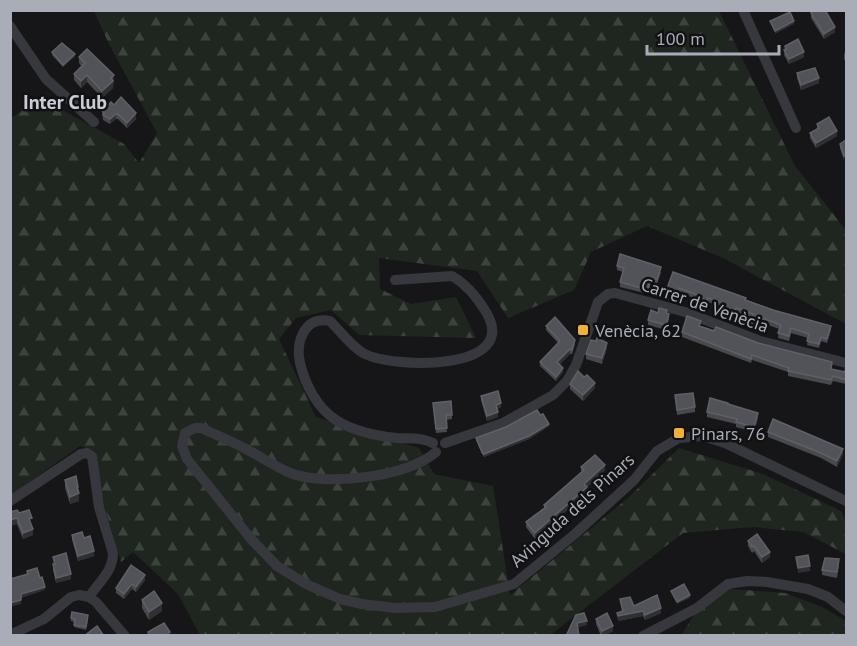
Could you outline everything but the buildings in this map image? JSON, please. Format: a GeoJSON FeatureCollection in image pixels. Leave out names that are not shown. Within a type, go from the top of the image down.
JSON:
{"type":"FeatureCollection","features":[{"type":"Feature","properties":{"kind":"street"},"geometry":{"type":"LineString","coordinates":[[743,10],[796,128]]}},
{"type":"Feature","properties":{"kind":"street"},"geometry":{"type":"LineString","coordinates":[[10,26],[46,79],[94,122]]}},
{"type":"Feature","properties":{"kind":"street"},"geometry":{"type":"LineString","coordinates":[[395,280],[452,276],[459,280],[489,316],[492,328],[486,347],[473,356],[448,360],[421,362],[387,360],[362,352],[330,321],[323,319],[316,320],[304,330],[299,348],[299,362],[312,394],[326,413],[338,422],[372,435],[419,438],[434,447]]}},
{"type":"Feature","properties":{"kind":"street","name":"Carrer de Venècia"},"geometry":{"type":"LineString","coordinates":[[434,447],[442,451],[445,443],[503,423],[553,395],[567,381],[576,365],[598,302],[608,294],[615,293],[685,312],[771,345],[846,363]]}},
{"type":"Feature","properties":{"kind":"street","name":"Avinguda dels Pinars"},"geometry":{"type":"LineString","coordinates":[[434,447],[428,459],[388,473],[360,478],[321,479],[294,474],[201,428],[185,433],[182,446],[187,459],[251,539],[277,566],[306,584],[340,599],[395,608],[435,607],[514,584],[575,534],[634,480],[657,451],[679,438],[702,436],[725,443],[846,501]]}},
{"type":"Feature","properties":{"kind":"street"},"geometry":{"type":"LineString","coordinates":[[10,501],[81,454],[87,453],[92,456],[95,465],[96,492],[113,553],[113,562],[104,578],[88,597]]}},
{"type":"Feature","properties":{"kind":"street"},"geometry":{"type":"LineString","coordinates":[[644,636],[697,608],[728,584],[747,581],[808,589],[828,597],[846,612]]}},
{"type":"Feature","properties":{"kind":"street"},"geometry":{"type":"LineString","coordinates":[[10,636],[44,619],[71,597],[79,595],[88,597],[105,611],[125,636]]}},
{"type":"Feature","properties":{"kind":"green space"},"geometry":{"type":"Polygon","coordinates":[[[94,11],[719,11],[795,166],[846,230],[846,324],[723,258],[647,226],[591,252],[574,290],[508,318],[477,271],[379,258],[380,289],[411,304],[456,297],[476,338],[359,335],[331,310],[296,318],[279,339],[316,417],[419,448],[434,474],[493,486],[510,595],[628,498],[679,448],[763,474],[841,511],[846,522],[846,554],[803,532],[753,527],[683,533],[550,635],[200,635],[178,594],[133,552],[121,562],[103,501],[96,451],[80,446],[11,495],[11,118],[41,98],[124,144],[139,163],[157,133],[109,44],[94,11]]]}},
{"type":"Feature","properties":{"kind":"green space"},"geometry":{"type":"Polygon","coordinates":[[[730,589],[785,593],[822,607],[846,621],[846,635],[681,636],[695,613],[730,589]]]}},
{"type":"Feature","properties":{"kind":"place","name":"Venècia, 62"},"geometry":{"type":"Point","coordinates":[583,330]}},
{"type":"Feature","properties":{"kind":"place","name":"Pinars, 76"},"geometry":{"type":"Point","coordinates":[679,433]}},
{"type":"Feature","properties":{"kind":"district","name":"Inter Club"},"geometry":{"type":"Point","coordinates":[65,102]}}]}
